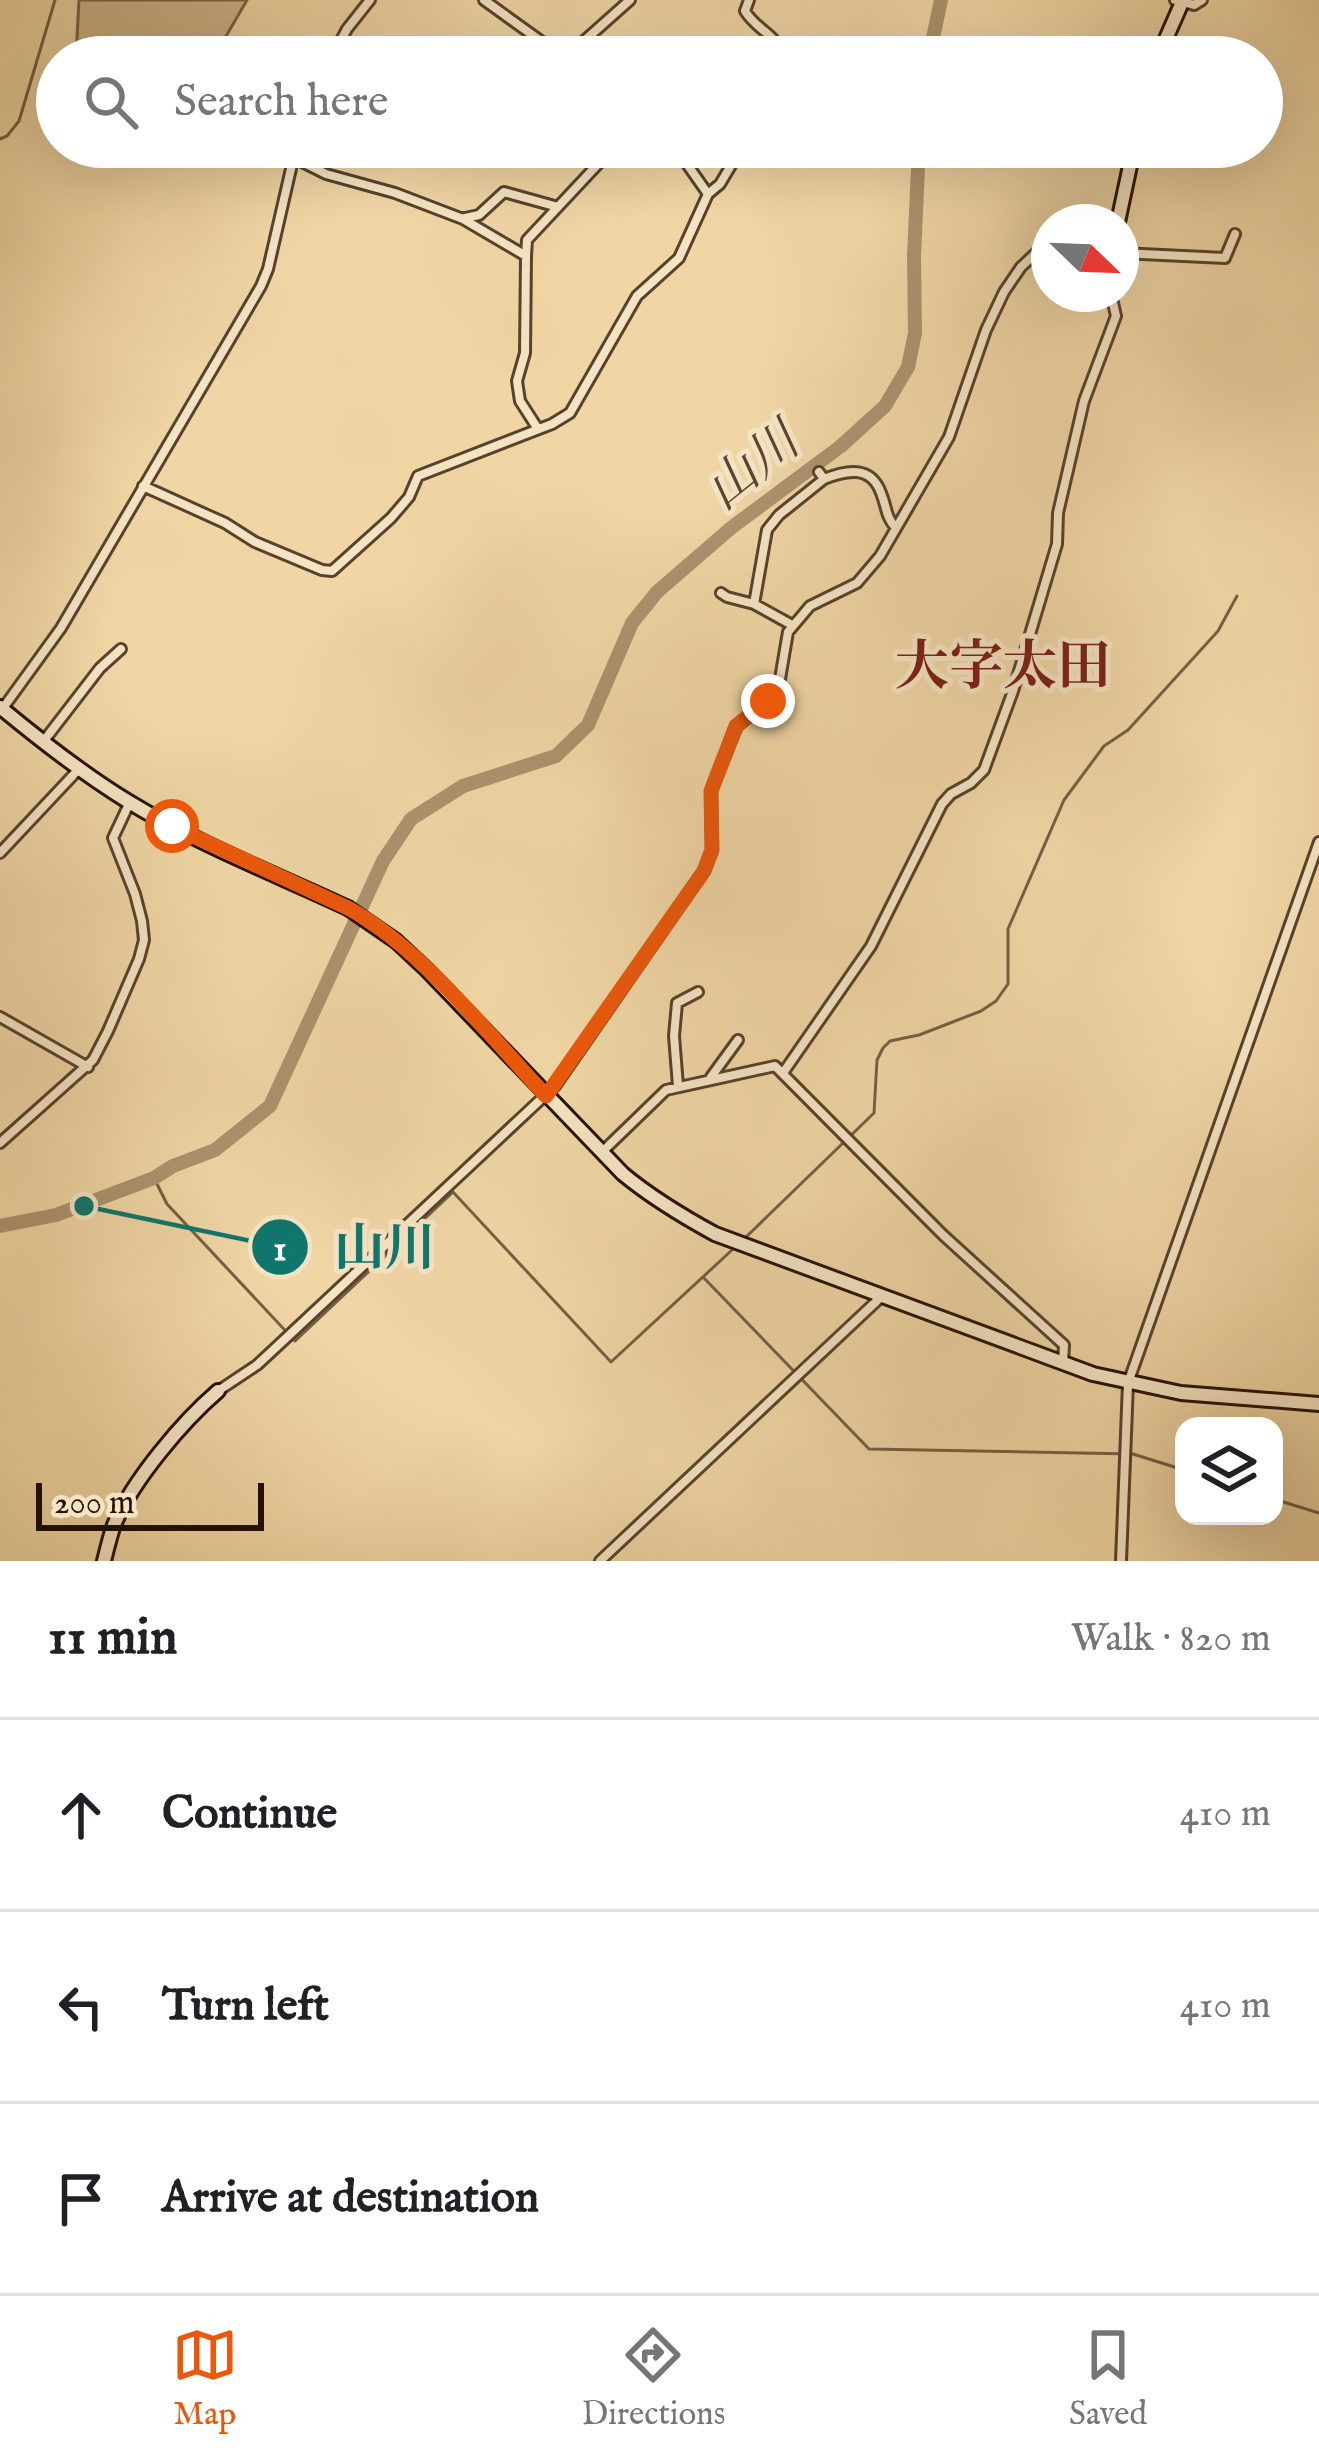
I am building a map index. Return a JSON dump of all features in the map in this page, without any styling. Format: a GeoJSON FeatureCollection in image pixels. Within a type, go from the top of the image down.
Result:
{"type":"FeatureCollection","features":[{"type":"Feature","properties":{"kind":"street"},"geometry":{"type":"LineString","coordinates":[[343,36],[370,0]]}},
{"type":"Feature","properties":{"kind":"street"},"geometry":{"type":"LineString","coordinates":[[484,0],[536,36]]}},
{"type":"Feature","properties":{"kind":"street"},"geometry":{"type":"LineString","coordinates":[[591,36],[630,0]]}},
{"type":"Feature","properties":{"kind":"street"},"geometry":{"type":"LineString","coordinates":[[749,0],[746,11],[753,24],[770,36]]}},
{"type":"Feature","properties":{"kind":"street"},"geometry":{"type":"LineString","coordinates":[[1166,36],[1180,1],[1194,5],[1202,0]]}},
{"type":"Feature","properties":{"kind":"street"},"geometry":{"type":"LineString","coordinates":[[291,168],[261,286],[61,628],[1,710],[130,802],[371,922],[428,970],[601,1153],[654,1200],[715,1234],[1063,1364],[1128,1383],[1181,1393],[1319,1404]]}},
{"type":"Feature","properties":{"kind":"street"},"geometry":{"type":"LineString","coordinates":[[314,168],[463,218],[526,256]]}},
{"type":"Feature","properties":{"kind":"street"},"geometry":{"type":"LineString","coordinates":[[538,429],[520,401],[517,381],[524,353],[527,240],[595,168]]}},
{"type":"Feature","properties":{"kind":"street"},"geometry":{"type":"LineString","coordinates":[[690,168],[708,194]]}},
{"type":"Feature","properties":{"kind":"street"},"geometry":{"type":"LineString","coordinates":[[143,487],[225,523],[255,542],[332,572],[391,518],[409,497],[418,476],[564,417],[637,296],[680,258],[708,194],[730,168]]}},
{"type":"Feature","properties":{"kind":"street"},"geometry":{"type":"LineString","coordinates":[[1122,204],[1130,168]]}},
{"type":"Feature","properties":{"kind":"street"},"geometry":{"type":"LineString","coordinates":[[463,218],[479,215],[504,192],[559,207]]}},
{"type":"Feature","properties":{"kind":"street"},"geometry":{"type":"LineString","coordinates":[[1139,254],[1225,258],[1235,234]]}},
{"type":"Feature","properties":{"kind":"street"},"geometry":{"type":"LineString","coordinates":[[104,1561],[114,1525],[135,1488],[194,1412],[271,1352],[546,1096],[704,871],[712,850],[711,791],[736,726],[768,701],[780,679],[792,626],[810,606],[857,583],[880,556],[949,437],[1004,292],[1031,257]]}},
{"type":"Feature","properties":{"kind":"street"},"geometry":{"type":"LineString","coordinates":[[783,1073],[871,946],[942,804],[984,770],[1058,544],[1058,513],[1072,446],[1114,312]]}},
{"type":"Feature","properties":{"kind":"street"},"geometry":{"type":"LineString","coordinates":[[754,604],[767,530],[822,476],[851,470],[869,476],[881,490],[886,517],[896,528]]}},
{"type":"Feature","properties":{"kind":"street"},"geometry":{"type":"LineString","coordinates":[[721,593],[754,604],[792,626]]}},
{"type":"Feature","properties":{"kind":"street"},"geometry":{"type":"LineString","coordinates":[[44,742],[100,668],[121,649]]}},
{"type":"Feature","properties":{"kind":"street"},"geometry":{"type":"LineString","coordinates":[[0,853],[80,769]]}},
{"type":"Feature","properties":{"kind":"street"},"geometry":{"type":"LineString","coordinates":[[0,1143],[88,1067],[109,1031],[139,959],[144,940],[135,894],[113,838],[130,802]]}},
{"type":"Feature","properties":{"kind":"street"},"geometry":{"type":"LineString","coordinates":[[1121,1561],[1128,1383],[1319,842]]}},
{"type":"Feature","properties":{"kind":"street"},"geometry":{"type":"LineString","coordinates":[[678,1087],[677,1003],[698,992]]}},
{"type":"Feature","properties":{"kind":"street"},"geometry":{"type":"LineString","coordinates":[[0,1017],[88,1067]]}},
{"type":"Feature","properties":{"kind":"street"},"geometry":{"type":"LineString","coordinates":[[711,1078],[739,1040]]}},
{"type":"Feature","properties":{"kind":"street"},"geometry":{"type":"LineString","coordinates":[[601,1153],[666,1090],[776,1066],[943,1235],[1064,1345],[1063,1364]]}},
{"type":"Feature","properties":{"kind":"street"},"geometry":{"type":"LineString","coordinates":[[600,1561],[882,1296]]}},
{"type":"Feature","properties":{"kind":"shaded area"},"geometry":{"type":"Polygon","coordinates":[[[79,0],[247,0],[226,36],[77,36],[79,0]]]}},
{"type":"Feature","properties":{"kind":"waterway"},"geometry":{"type":"LineString","coordinates":[[44,36],[55,0]]}},
{"type":"Feature","properties":{"kind":"waterway","name":"山川"},"geometry":{"type":"LineString","coordinates":[[933,36],[941,0]]}},
{"type":"Feature","properties":{"kind":"waterway"},"geometry":{"type":"LineString","coordinates":[[0,139],[19,121],[36,64]]}},
{"type":"Feature","properties":{"kind":"waterway","name":"山川"},"geometry":{"type":"LineString","coordinates":[[0,1226],[56,1215],[154,1178],[215,1150],[270,1106],[383,861],[411,819],[463,786],[556,756],[588,725],[632,623],[657,592],[885,406],[908,367],[915,333],[918,168]]}},
{"type":"Feature","properties":{"kind":"waterway"},"geometry":{"type":"LineString","coordinates":[[746,1237],[874,1113],[877,1060],[890,1041],[919,1035],[996,1001],[1008,984],[1008,929],[1064,800],[1104,746],[1128,730],[1218,631],[1237,596]]}},
{"type":"Feature","properties":{"kind":"waterway"},"geometry":{"type":"LineString","coordinates":[[154,1178],[167,1204],[295,1341],[453,1192],[611,1362],[732,1250]]}},
{"type":"Feature","properties":{"kind":"waterway"},"geometry":{"type":"LineString","coordinates":[[703,1277],[869,1449],[1133,1454],[1175,1467]]}},
{"type":"Feature","properties":{"kind":"waterway"},"geometry":{"type":"LineString","coordinates":[[1283,1502],[1319,1513]]}},
{"type":"Feature","properties":{"kind":"place","name":"山川"},"geometry":{"type":"Point","coordinates":[84,1206]}},
{"type":"Feature","properties":{"kind":"district","name":"大字太田"},"geometry":{"type":"Point","coordinates":[1003,665]}},
{"type":"Feature","properties":{"kind":"route"},"geometry":{"type":"LineString","coordinates":[[172,826],[371,922],[428,970],[546,1096],[704,871],[712,850],[711,791],[736,726],[768,701]]}}]}
